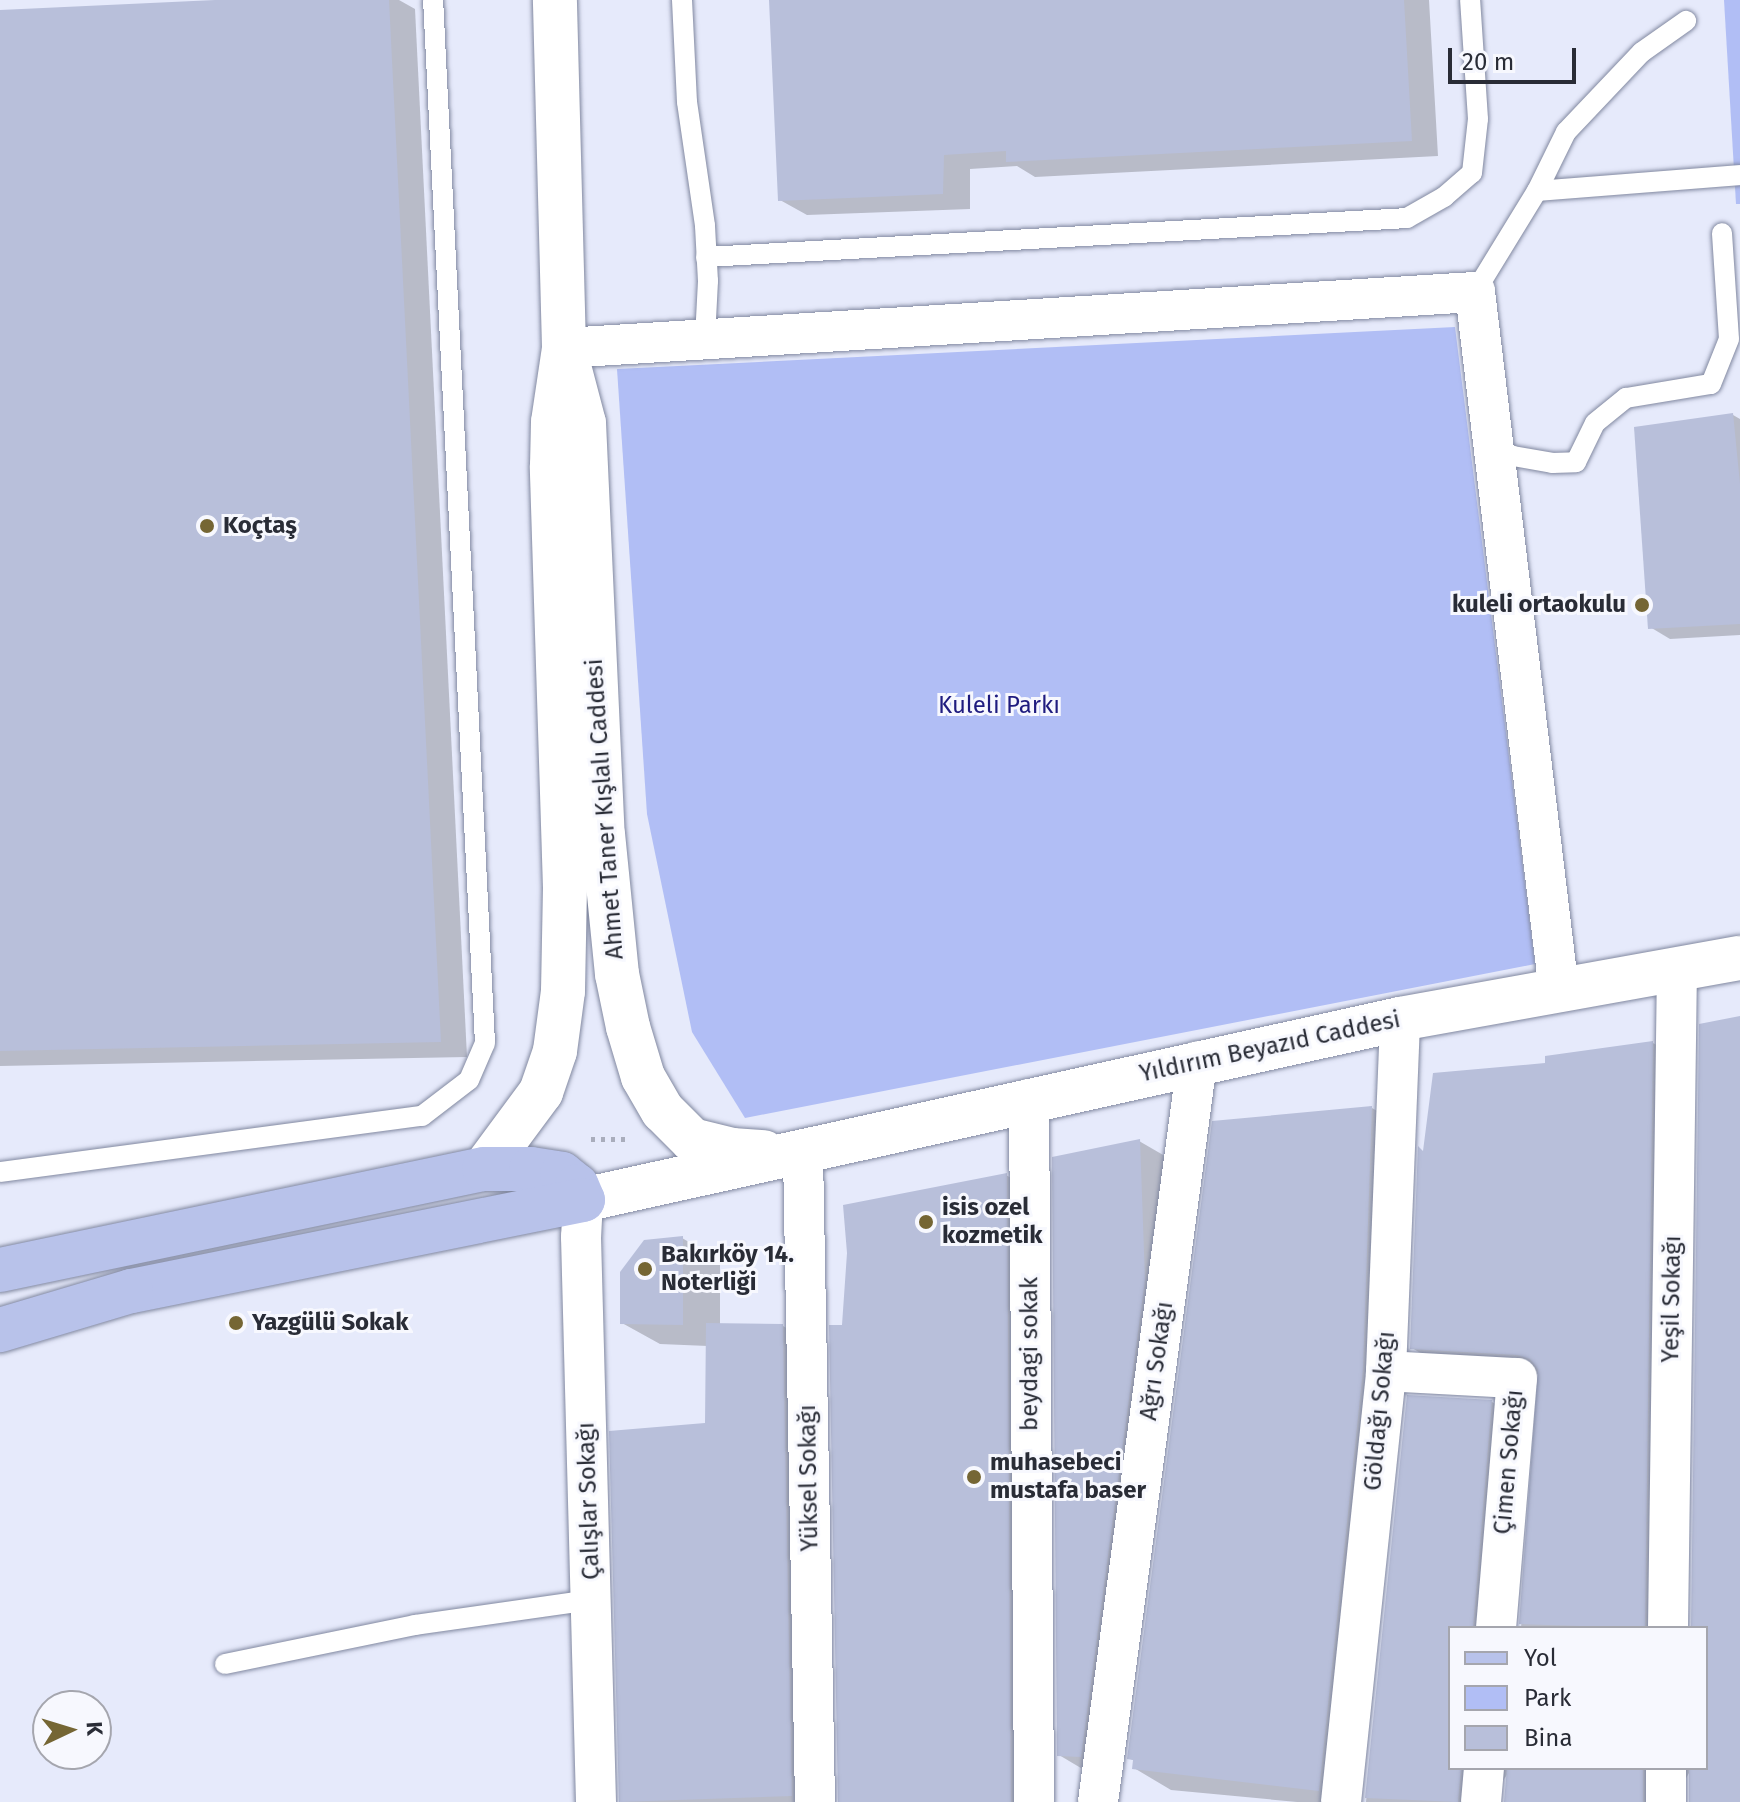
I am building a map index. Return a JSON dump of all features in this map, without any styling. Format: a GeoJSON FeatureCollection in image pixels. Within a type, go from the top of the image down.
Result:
{"type":"FeatureCollection","features":[{"type":"Feature","properties":{"kind":"main road","name":"Ahmet Taner Kışlalı Caddesi"},"geometry":{"type":"LineString","coordinates":[[484,1169],[541,1092],[555,1051],[563,991],[565,888],[552,466],[553,422],[564,348],[555,0]]}},
{"type":"Feature","properties":{"kind":"main road","name":"Ahmet Taner Kışlalı Caddesi"},"geometry":{"type":"LineString","coordinates":[[564,348],[584,423],[603,834],[617,974],[643,1077],[663,1111],[692,1140]]}},
{"type":"Feature","properties":{"kind":"main road","name":"Yıldırım Beyazıd Caddesi"},"geometry":{"type":"LineString","coordinates":[[583,1200],[803,1154],[1029,1099],[1400,1019],[1740,958]]}},
{"type":"Feature","properties":{"kind":"main road"},"geometry":{"type":"LineString","coordinates":[[692,1140],[732,1150],[803,1154]]}},
{"type":"Feature","properties":{"kind":"main road"},"geometry":{"type":"LineString","coordinates":[[0,1330],[131,1291],[583,1200],[577,1186],[562,1174],[531,1169],[484,1169],[7,1264]]}},
{"type":"Feature","properties":{"kind":"main road"},"geometry":{"type":"LineString","coordinates":[[0,1351],[54,1312]]}},
{"type":"Feature","properties":{"kind":"street"},"geometry":{"type":"LineString","coordinates":[[564,348],[1475,292],[1559,991]]}},
{"type":"Feature","properties":{"kind":"street","name":"Yeşil Sokağı"},"geometry":{"type":"LineString","coordinates":[[1668,1626],[1677,970]]}},
{"type":"Feature","properties":{"kind":"street","name":"Göldağı Sokağı"},"geometry":{"type":"LineString","coordinates":[[1341,1802],[1386,1371],[1400,1019]]}},
{"type":"Feature","properties":{"kind":"street","name":"Ağrı Sokağı"},"geometry":{"type":"LineString","coordinates":[[1098,1802],[1197,1062]]}},
{"type":"Feature","properties":{"kind":"street","name":"beydagi sokak"},"geometry":{"type":"LineString","coordinates":[[1029,1099],[1034,1802]]}},
{"type":"Feature","properties":{"kind":"street","name":"Yüksel Sokağı"},"geometry":{"type":"LineString","coordinates":[[803,1154],[815,1802]]}},
{"type":"Feature","properties":{"kind":"street","name":"Çalışlar Sokağı"},"geometry":{"type":"LineString","coordinates":[[583,1200],[581,1237],[596,1802]]}},
{"type":"Feature","properties":{"kind":"street","name":"Çimen Sokağı"},"geometry":{"type":"LineString","coordinates":[[1386,1371],[1517,1378],[1496,1626]]}},
{"type":"Feature","properties":{"kind":"street"},"geometry":{"type":"LineString","coordinates":[[1481,1802],[1484,1770]]}},
{"type":"Feature","properties":{"kind":"street"},"geometry":{"type":"LineString","coordinates":[[1666,1770],[1666,1802]]}},
{"type":"Feature","properties":{"kind":"lane"},"geometry":{"type":"LineString","coordinates":[[0,1172],[422,1116],[469,1080],[485,1043],[433,0]]}},
{"type":"Feature","properties":{"kind":"lane"},"geometry":{"type":"LineString","coordinates":[[682,0],[687,102],[706,257],[705,339]]}},
{"type":"Feature","properties":{"kind":"lane"},"geometry":{"type":"LineString","coordinates":[[706,257],[1407,218],[1444,197],[1472,173],[1478,119],[1470,0]]}},
{"type":"Feature","properties":{"kind":"lane"},"geometry":{"type":"LineString","coordinates":[[1475,292],[1537,191],[1566,132],[1642,52],[1686,21]]}},
{"type":"Feature","properties":{"kind":"lane"},"geometry":{"type":"LineString","coordinates":[[1537,191],[1740,175]]}},
{"type":"Feature","properties":{"kind":"lane"},"geometry":{"type":"LineString","coordinates":[[1494,448],[1513,456],[1552,463],[1576,462],[1595,423],[1626,398],[1711,384],[1729,339],[1722,233]]}},
{"type":"Feature","properties":{"kind":"lane"},"geometry":{"type":"LineString","coordinates":[[225,1664],[415,1625],[591,1600]]}},
{"type":"Feature","properties":{"kind":"path"},"geometry":{"type":"LineString","coordinates":[[584,1139],[692,1140]]}},
{"type":"Feature","properties":{"kind":"green space"},"geometry":{"type":"Polygon","coordinates":[[[1724,0],[1740,0],[1740,204],[1736,204],[1724,0]]]}},
{"type":"Feature","properties":{"kind":"green space","name":"Kuleli Parkı"},"geometry":{"type":"Polygon","coordinates":[[[1455,327],[1535,964],[745,1118],[692,1032],[647,814],[617,369],[1455,327]]]}},
{"type":"Feature","properties":{"kind":"building","name":"Koçtaş"},"geometry":{"type":"Polygon","coordinates":[[[215,0],[389,0],[441,1042],[0,1051],[0,10],[215,0]]]}},
{"type":"Feature","properties":{"kind":"building"},"geometry":{"type":"Polygon","coordinates":[[[769,0],[1404,0],[1412,141],[1006,162],[1006,151],[944,155],[943,194],[778,201],[769,0]]]}},
{"type":"Feature","properties":{"kind":"building"},"geometry":{"type":"Polygon","coordinates":[[[1733,413],[1740,484],[1740,624],[1648,629],[1634,427],[1733,413]]]}},
{"type":"Feature","properties":{"kind":"building"},"geometry":{"type":"Polygon","coordinates":[[[1740,1016],[1740,1802],[1689,1802],[1689,1770],[1708,1770],[1708,1626],[1691,1626],[1699,1024],[1740,1016]]]}},
{"type":"Feature","properties":{"kind":"building"},"geometry":{"type":"Polygon","coordinates":[[[1653,1041],[1645,1626],[1519,1624],[1538,1369],[1530,1359],[1518,1355],[1410,1349],[1418,1146],[1423,1151],[1433,1073],[1545,1063],[1545,1056],[1653,1041]]]}},
{"type":"Feature","properties":{"kind":"building"},"geometry":{"type":"Polygon","coordinates":[[[1372,1106],[1363,1369],[1319,1791],[1132,1769],[1133,1760],[1127,1759],[1212,1121],[1372,1106]]]}},
{"type":"Feature","properties":{"kind":"building"},"geometry":{"type":"Polygon","coordinates":[[[1140,1139],[1145,1280],[1081,1757],[1057,1756],[1052,1157],[1140,1139]]]}},
{"type":"Feature","properties":{"kind":"building"},"geometry":{"type":"Polygon","coordinates":[[[1007,1173],[1011,1802],[838,1802],[829,1325],[842,1325],[847,1253],[843,1205],[1007,1173]]]}},
{"type":"Feature","properties":{"kind":"building"},"geometry":{"type":"Polygon","coordinates":[[[683,1236],[683,1325],[620,1324],[620,1272],[644,1240],[683,1236]]]}},
{"type":"Feature","properties":{"kind":"building"},"geometry":{"type":"Polygon","coordinates":[[[706,1323],[783,1324],[792,1796],[619,1802],[609,1431],[705,1423],[706,1323]]]}},
{"type":"Feature","properties":{"kind":"building"},"geometry":{"type":"Polygon","coordinates":[[[1407,1395],[1492,1400],[1473,1626],[1448,1626],[1448,1770],[1461,1770],[1458,1802],[1365,1798],[1407,1395]]]}},
{"type":"Feature","properties":{"kind":"building"},"geometry":{"type":"Polygon","coordinates":[[[1507,1770],[1643,1770],[1643,1802],[1504,1802],[1507,1770]]]}},
{"type":"Feature","properties":{"kind":"place","name":"Koçtaş"},"geometry":{"type":"Point","coordinates":[207,526]}},
{"type":"Feature","properties":{"kind":"place","name":"kuleli ortaokulu"},"geometry":{"type":"Point","coordinates":[1642,605]}},
{"type":"Feature","properties":{"kind":"place","name":"isis ozel kozmetik"},"geometry":{"type":"Point","coordinates":[926,1222]}},
{"type":"Feature","properties":{"kind":"place","name":"Bakırköy 14. Noterliği"},"geometry":{"type":"Point","coordinates":[645,1269]}},
{"type":"Feature","properties":{"kind":"place","name":"Yazgülü Sokak"},"geometry":{"type":"Point","coordinates":[236,1323]}},
{"type":"Feature","properties":{"kind":"place","name":"muhasebeci mustafa baser"},"geometry":{"type":"Point","coordinates":[974,1477]}}]}
